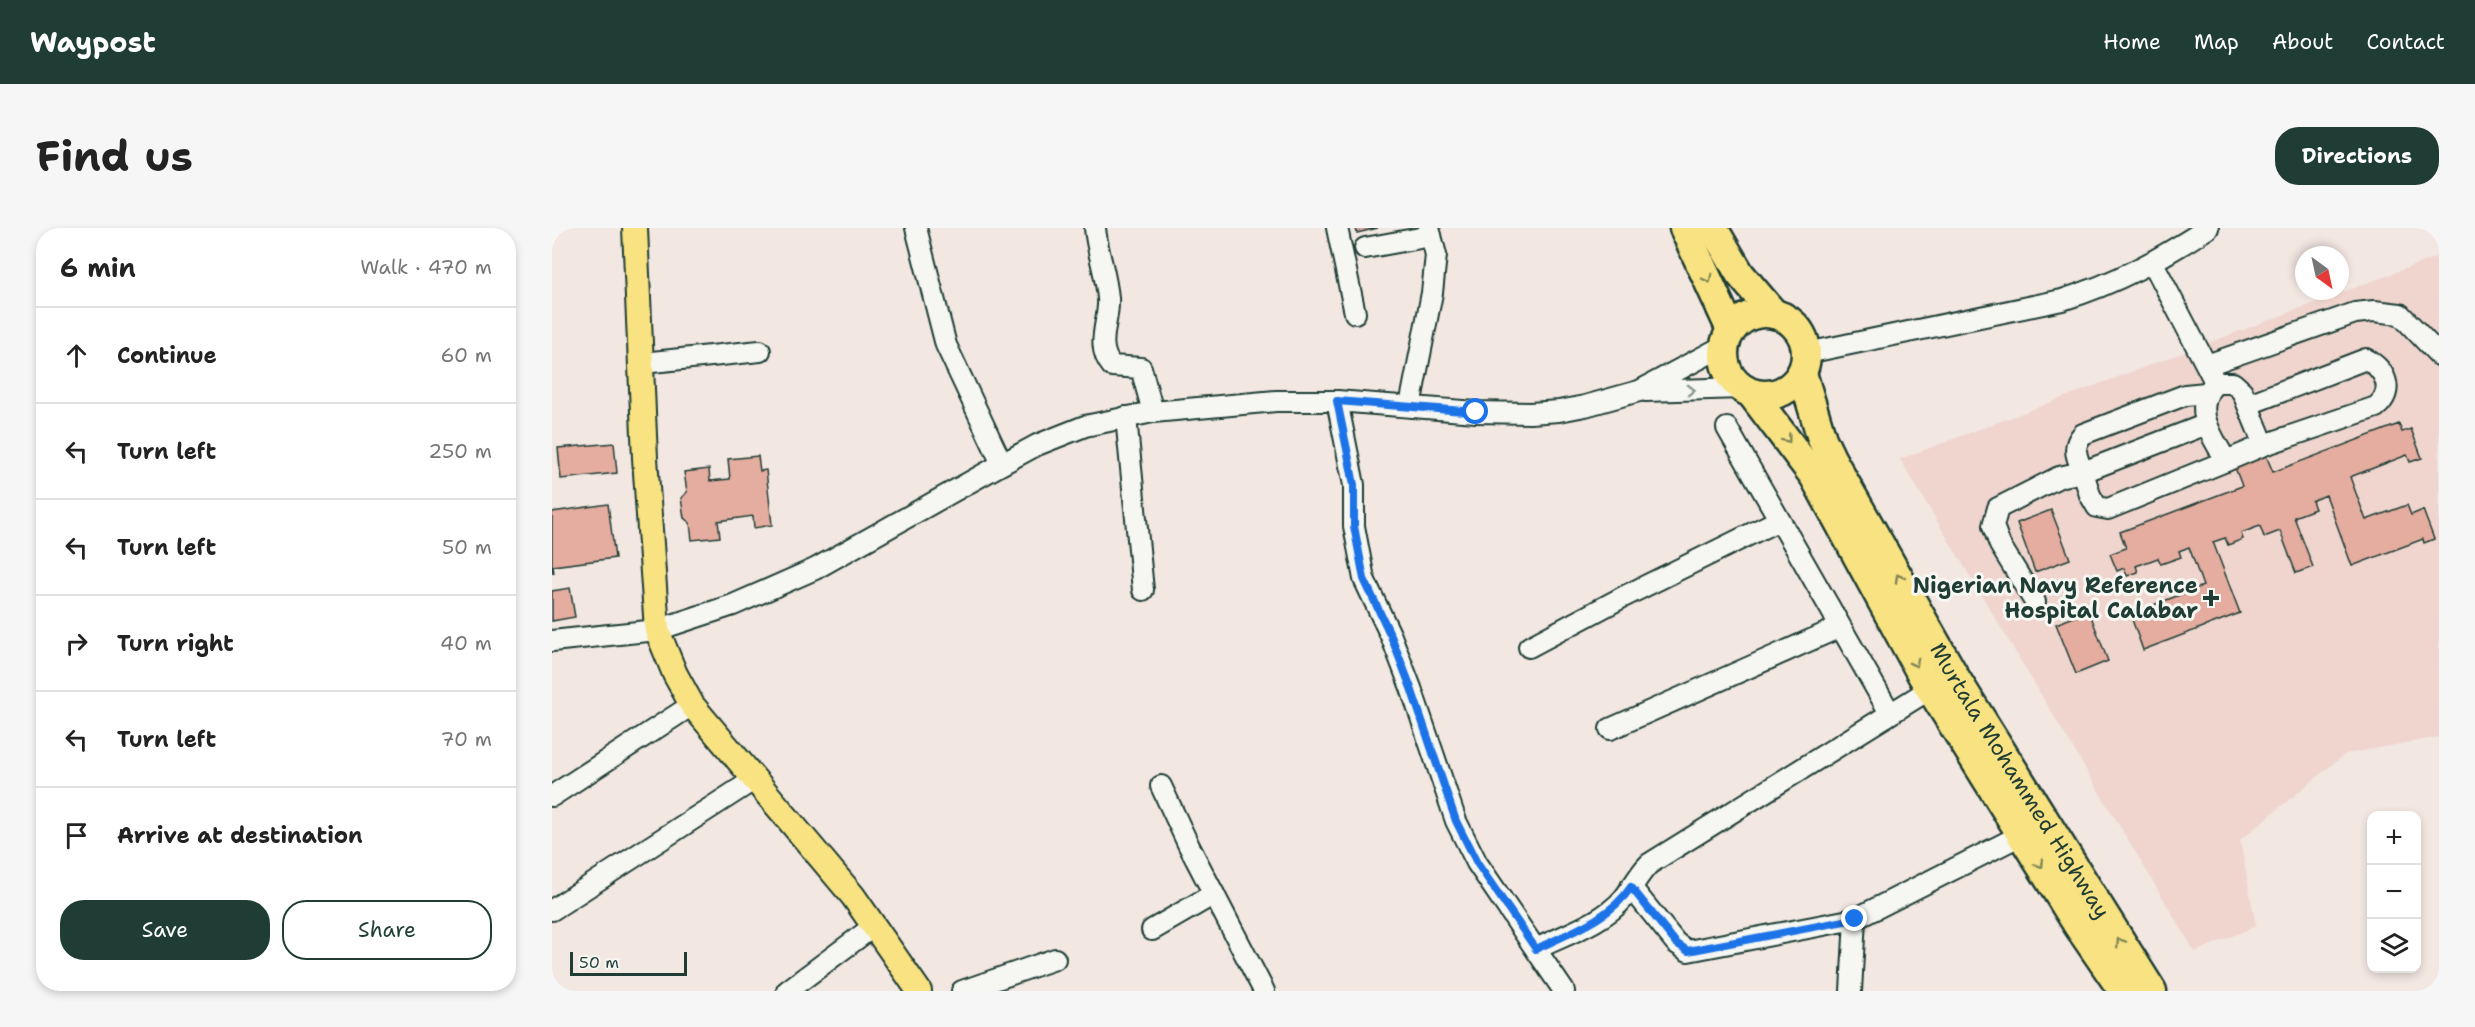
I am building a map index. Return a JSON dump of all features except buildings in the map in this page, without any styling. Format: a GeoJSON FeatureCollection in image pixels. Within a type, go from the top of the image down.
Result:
{"type":"FeatureCollection","features":[{"type":"Feature","properties":{"kind":"highway"},"geometry":{"type":"LineString","coordinates":[[1684,228],[1728,338],[1725,365],[1735,382],[1747,391],[1764,395],[1783,391],[1794,383],[1804,363],[1802,335],[1795,325],[1774,314],[1740,274],[1713,228]]}},
{"type":"Feature","properties":{"kind":"highway"},"geometry":{"type":"LineString","coordinates":[[1728,338],[1750,315],[1774,314]]}},
{"type":"Feature","properties":{"kind":"highway","name":"Murtala Mohammed Highway"},"geometry":{"type":"LineString","coordinates":[[1804,363],[1822,439],[1832,460],[1956,680],[2152,991]]}},
{"type":"Feature","properties":{"kind":"highway","name":"Murtala Mohammed Highway"},"geometry":{"type":"LineString","coordinates":[[1747,391],[1814,476],[1930,688],[2123,991]]}},
{"type":"Feature","properties":{"kind":"main road"},"geometry":{"type":"LineString","coordinates":[[635,228],[645,458],[657,630],[675,674],[692,705],[853,896],[919,991]]}},
{"type":"Feature","properties":{"kind":"street"},"geometry":{"type":"LineString","coordinates":[[916,228],[946,345],[1002,464]]}},
{"type":"Feature","properties":{"kind":"street"},"geometry":{"type":"LineString","coordinates":[[1095,228],[1108,298],[1102,335],[1104,347],[1112,366],[1141,368],[1153,412]]}},
{"type":"Feature","properties":{"kind":"street"},"geometry":{"type":"LineString","coordinates":[[1337,228],[1354,313]]}},
{"type":"Feature","properties":{"kind":"street"},"geometry":{"type":"LineString","coordinates":[[1804,363],[2100,289],[2153,263],[2208,228]]}},
{"type":"Feature","properties":{"kind":"street"},"geometry":{"type":"LineString","coordinates":[[1365,248],[1430,232],[1436,255],[1432,293],[1410,406]]}},
{"type":"Feature","properties":{"kind":"street"},"geometry":{"type":"LineString","coordinates":[[2153,263],[2210,380],[2203,405],[2207,424],[2226,461]]}},
{"type":"Feature","properties":{"kind":"street"},"geometry":{"type":"LineString","coordinates":[[2249,404],[2366,359],[2378,366],[2385,376],[2388,391],[2383,401],[2376,407],[2264,445],[2108,509],[2097,507],[2090,495],[2075,454],[2077,441],[2083,434],[2185,395],[2210,380],[2355,313],[2374,311],[2400,314],[2439,356]]}},
{"type":"Feature","properties":{"kind":"street"},"geometry":{"type":"LineString","coordinates":[[552,641],[657,630],[733,605],[815,569],[1037,445],[1085,426],[1153,412],[1275,400],[1337,401],[1476,412],[1530,413],[1585,406],[1639,391],[1728,338]]}},
{"type":"Feature","properties":{"kind":"street"},"geometry":{"type":"LineString","coordinates":[[642,363],[760,351]]}},
{"type":"Feature","properties":{"kind":"street"},"geometry":{"type":"LineString","coordinates":[[2210,380],[2233,383],[2242,391],[2264,445]]}},
{"type":"Feature","properties":{"kind":"street"},"geometry":{"type":"LineString","coordinates":[[1639,391],[1747,391]]}},
{"type":"Feature","properties":{"kind":"street"},"geometry":{"type":"LineString","coordinates":[[1337,401],[1352,474],[1354,526],[1364,579],[1391,636],[1411,688],[1456,821],[1477,863],[1564,991]]}},
{"type":"Feature","properties":{"kind":"street"},"geometry":{"type":"LineString","coordinates":[[1126,417],[1143,590]]}},
{"type":"Feature","properties":{"kind":"street"},"geometry":{"type":"LineString","coordinates":[[2035,602],[2000,545],[1993,526],[1998,508],[2059,477],[2083,472],[2207,424]]}},
{"type":"Feature","properties":{"kind":"street"},"geometry":{"type":"LineString","coordinates":[[1727,428],[1890,713]]}},
{"type":"Feature","properties":{"kind":"street"},"geometry":{"type":"LineString","coordinates":[[1529,647],[1623,597],[1779,520]]}},
{"type":"Feature","properties":{"kind":"street"},"geometry":{"type":"LineString","coordinates":[[1610,729],[1840,627]]}},
{"type":"Feature","properties":{"kind":"street"},"geometry":{"type":"LineString","coordinates":[[1536,949],[1595,920],[1624,898],[1639,874],[1649,864],[1930,688]]}},
{"type":"Feature","properties":{"kind":"street"},"geometry":{"type":"LineString","coordinates":[[552,796],[692,705]]}},
{"type":"Feature","properties":{"kind":"street"},"geometry":{"type":"LineString","coordinates":[[552,910],[755,779]]}},
{"type":"Feature","properties":{"kind":"street"},"geometry":{"type":"LineString","coordinates":[[1161,786],[1264,991]]}},
{"type":"Feature","properties":{"kind":"street"},"geometry":{"type":"LineString","coordinates":[[1631,887],[1676,943],[1688,951],[1855,919],[2022,835]]}},
{"type":"Feature","properties":{"kind":"street"},"geometry":{"type":"LineString","coordinates":[[1152,930],[1214,894]]}},
{"type":"Feature","properties":{"kind":"street"},"geometry":{"type":"LineString","coordinates":[[1851,991],[1855,919]]}},
{"type":"Feature","properties":{"kind":"street"},"geometry":{"type":"LineString","coordinates":[[787,991],[874,926]]}},
{"type":"Feature","properties":{"kind":"street"},"geometry":{"type":"LineString","coordinates":[[962,991],[1055,959]]}},
{"type":"Feature","properties":{"kind":"shaded area","name":"Nigerian Navy Reference Hospital Calabar"},"geometry":{"type":"Polygon","coordinates":[[[2439,256],[2439,737],[2345,754],[2240,840],[2256,926],[2195,952],[1900,459],[2322,300],[2349,300],[2349,290],[2439,256]]]}},
{"type":"Feature","properties":{"kind":"place","name":"Nigerian Navy Reference Hospital Calabar"},"geometry":{"type":"Point","coordinates":[2211,598]}},
{"type":"Feature","properties":{"kind":"route"},"geometry":{"type":"LineString","coordinates":[[1476,412],[1337,401],[1354,485],[1354,526],[1364,579],[1391,636],[1456,821],[1466,843],[1477,863],[1536,949],[1595,920],[1624,898],[1631,887],[1676,943],[1688,951],[1855,919]]}}]}
